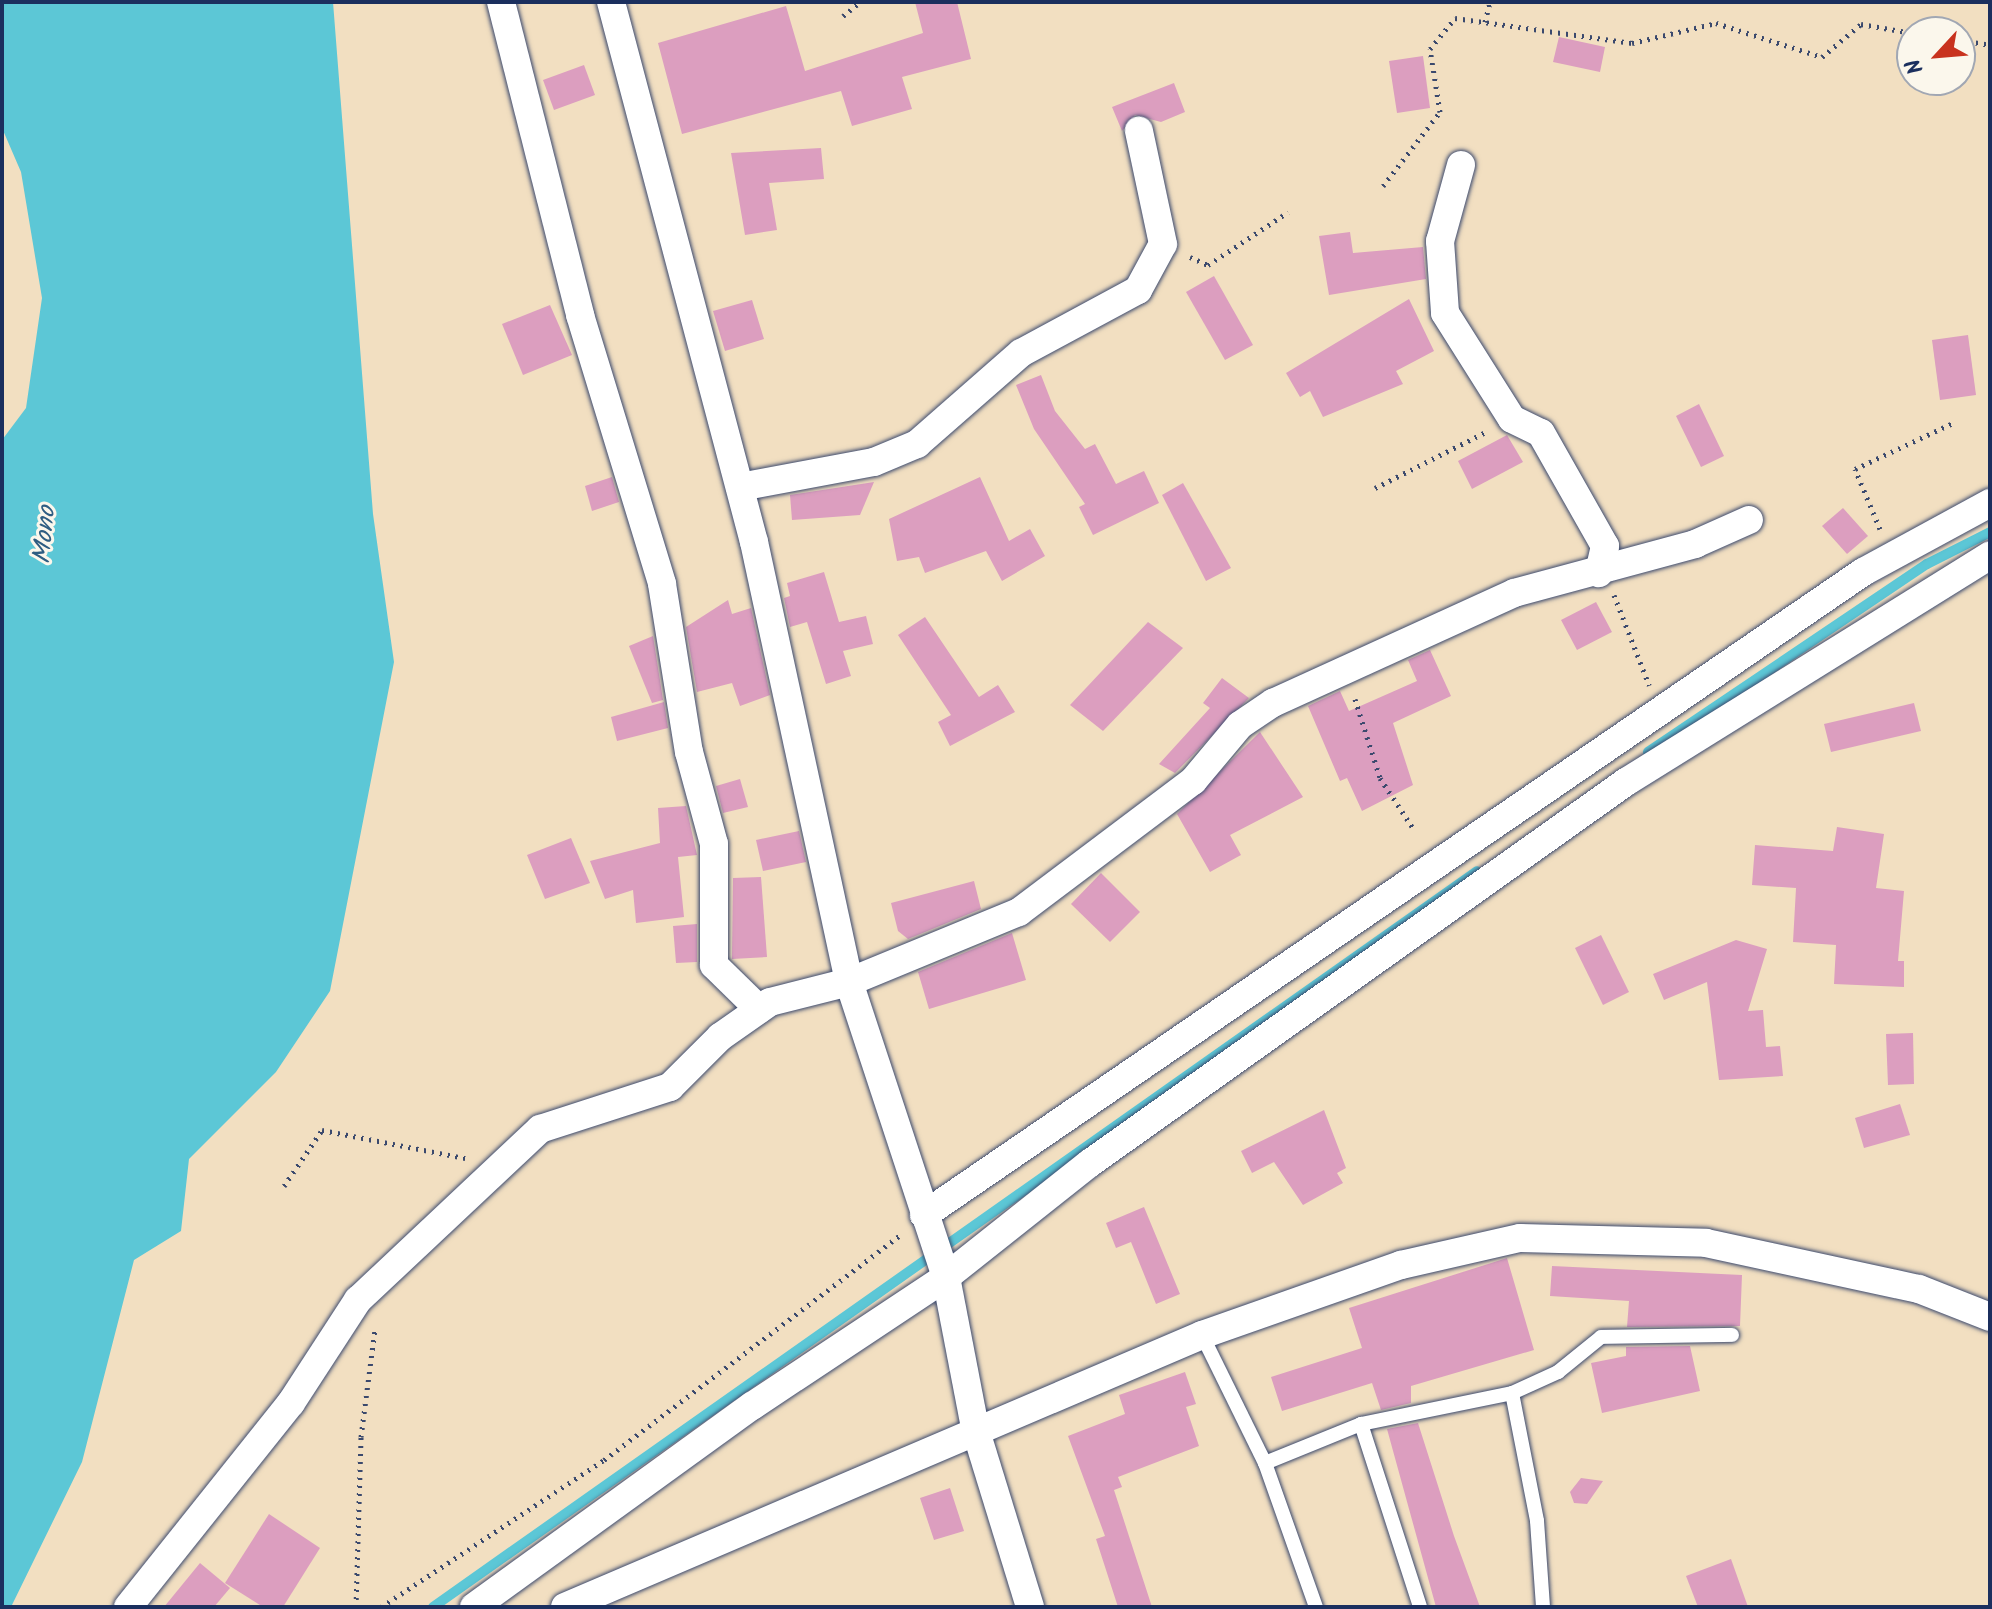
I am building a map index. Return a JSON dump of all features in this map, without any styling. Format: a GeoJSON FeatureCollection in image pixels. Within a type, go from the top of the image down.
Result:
{"type":"FeatureCollection","features":[{"type":"Feature","properties":{"kind":"street"},"geometry":{"type":"LineString","coordinates":[[501,2],[580,315],[662,584],[689,752],[714,844],[714,965],[759,1009]]}},
{"type":"Feature","properties":{"kind":"street"},"geometry":{"type":"LineString","coordinates":[[611,2],[740,487],[849,982],[946,1277],[975,1428],[1030,1607]]}},
{"type":"Feature","properties":{"kind":"street"},"geometry":{"type":"LineString","coordinates":[[740,487],[874,462],[917,444],[1021,353],[1138,290],[1163,244],[1139,131]]}},
{"type":"Feature","properties":{"kind":"street"},"geometry":{"type":"LineString","coordinates":[[1461,165],[1440,241],[1445,313],[1512,419],[1541,433],[1605,546],[1599,573]]}},
{"type":"Feature","properties":{"kind":"street"},"geometry":{"type":"LineString","coordinates":[[924,1215],[1891,556],[1990,503]]}},
{"type":"Feature","properties":{"kind":"street"},"geometry":{"type":"LineString","coordinates":[[128,1607],[291,1403],[358,1300],[498,1163],[540,1129],[670,1087],[759,1009],[849,982],[1019,912],[1193,781],[1240,725],[1346,671],[1514,593],[1599,573],[1620,558],[1695,544],[1749,520]]}},
{"type":"Feature","properties":{"kind":"street"},"geometry":{"type":"LineString","coordinates":[[474,1607],[752,1406],[946,1277],[1103,1153],[1626,782],[1990,555]]}},
{"type":"Feature","properties":{"kind":"street"},"geometry":{"type":"LineString","coordinates":[[565,1607],[975,1428],[1202,1335],[1401,1265],[1520,1238],[1706,1243],[1919,1289],[1990,1317]]}},
{"type":"Feature","properties":{"kind":"lane"},"geometry":{"type":"LineString","coordinates":[[1202,1335],[1265,1463],[1316,1607]]}},
{"type":"Feature","properties":{"kind":"lane"},"geometry":{"type":"LineString","coordinates":[[1265,1463],[1361,1424],[1512,1393],[1558,1372],[1601,1337],[1732,1335]]}},
{"type":"Feature","properties":{"kind":"lane"},"geometry":{"type":"LineString","coordinates":[[1512,1393],[1537,1521],[1543,1607]]}},
{"type":"Feature","properties":{"kind":"lane"},"geometry":{"type":"LineString","coordinates":[[1361,1424],[1420,1607]]}},
{"type":"Feature","properties":{"kind":"path"},"geometry":{"type":"LineString","coordinates":[[843,16],[860,2]]}},
{"type":"Feature","properties":{"kind":"path"},"geometry":{"type":"LineString","coordinates":[[1485,22],[1490,2]]}},
{"type":"Feature","properties":{"kind":"path"},"geometry":{"type":"LineString","coordinates":[[1383,186],[1440,112],[1430,49],[1455,18],[1632,43],[1716,23],[1822,57],[1861,24],[1896,30]]}},
{"type":"Feature","properties":{"kind":"path"},"geometry":{"type":"LineString","coordinates":[[1163,244],[1208,265],[1288,212]]}},
{"type":"Feature","properties":{"kind":"path"},"geometry":{"type":"LineString","coordinates":[[1375,488],[1512,419]]}},
{"type":"Feature","properties":{"kind":"path"},"geometry":{"type":"LineString","coordinates":[[1891,556],[1855,469],[1955,422]]}},
{"type":"Feature","properties":{"kind":"path"},"geometry":{"type":"LineString","coordinates":[[1599,573],[1624,610],[1636,662],[1663,710]]}},
{"type":"Feature","properties":{"kind":"path"},"geometry":{"type":"LineString","coordinates":[[1346,671],[1380,778],[1413,828]]}},
{"type":"Feature","properties":{"kind":"path"},"geometry":{"type":"LineString","coordinates":[[284,1186],[322,1130],[498,1163]]}},
{"type":"Feature","properties":{"kind":"path"},"geometry":{"type":"LineString","coordinates":[[381,1607],[604,1460],[838,1289],[924,1215]]}},
{"type":"Feature","properties":{"kind":"path"},"geometry":{"type":"LineString","coordinates":[[356,1607],[361,1437],[376,1341],[373,1314],[358,1300]]}},
{"type":"Feature","properties":{"kind":"water","name":"Mono"},"geometry":{"type":"Polygon","coordinates":[[[2,2],[333,2],[373,514],[394,662],[330,991],[276,1072],[189,1159],[181,1231],[134,1260],[82,1462],[11,1607],[2,1607],[2,440],[26,408],[42,298],[21,172],[2,128],[2,2]]]}},
{"type":"Feature","properties":{"kind":"building"},"geometry":{"type":"Polygon","coordinates":[[[915,2],[957,2],[971,59],[902,77],[912,109],[852,126],[841,91],[682,134],[658,43],[786,6],[805,71],[923,33],[915,2]]]}},
{"type":"Feature","properties":{"kind":"building"},"geometry":{"type":"Polygon","coordinates":[[[1559,37],[1605,47],[1600,72],[1553,62],[1559,37]]]}},
{"type":"Feature","properties":{"kind":"building"},"geometry":{"type":"Polygon","coordinates":[[[1423,56],[1430,108],[1397,113],[1389,61],[1423,56]]]}},
{"type":"Feature","properties":{"kind":"building"},"geometry":{"type":"Polygon","coordinates":[[[584,65],[595,95],[554,110],[543,80],[584,65]]]}},
{"type":"Feature","properties":{"kind":"building"},"geometry":{"type":"Polygon","coordinates":[[[1174,83],[1185,112],[1161,122],[1135,115],[1122,131],[1112,107],[1174,83]]]}},
{"type":"Feature","properties":{"kind":"building"},"geometry":{"type":"Polygon","coordinates":[[[821,148],[824,179],[769,183],[777,230],[745,235],[731,153],[821,148]]]}},
{"type":"Feature","properties":{"kind":"building"},"geometry":{"type":"Polygon","coordinates":[[[1350,232],[1353,253],[1423,247],[1426,279],[1329,295],[1319,236],[1350,232]]]}},
{"type":"Feature","properties":{"kind":"building"},"geometry":{"type":"Polygon","coordinates":[[[1214,276],[1253,345],[1225,360],[1186,292],[1214,276]]]}},
{"type":"Feature","properties":{"kind":"building"},"geometry":{"type":"Polygon","coordinates":[[[1409,299],[1434,351],[1396,371],[1403,384],[1323,417],[1310,391],[1300,397],[1286,373],[1409,299]]]}},
{"type":"Feature","properties":{"kind":"building"},"geometry":{"type":"Polygon","coordinates":[[[752,300],[764,339],[725,351],[713,311],[752,300]]]}},
{"type":"Feature","properties":{"kind":"building"},"geometry":{"type":"Polygon","coordinates":[[[550,305],[572,355],[523,375],[502,324],[550,305]]]}},
{"type":"Feature","properties":{"kind":"building"},"geometry":{"type":"Polygon","coordinates":[[[1968,335],[1976,395],[1940,400],[1932,340],[1968,335]]]}},
{"type":"Feature","properties":{"kind":"building"},"geometry":{"type":"Polygon","coordinates":[[[1041,375],[1055,411],[1085,449],[1095,444],[1116,484],[1144,471],[1159,503],[1093,535],[1079,507],[1085,504],[1034,429],[1016,385],[1041,375]]]}},
{"type":"Feature","properties":{"kind":"building"},"geometry":{"type":"Polygon","coordinates":[[[1699,404],[1724,456],[1701,467],[1676,416],[1699,404]]]}},
{"type":"Feature","properties":{"kind":"building"},"geometry":{"type":"Polygon","coordinates":[[[1507,435],[1523,462],[1472,489],[1458,461],[1507,435]]]}},
{"type":"Feature","properties":{"kind":"building"},"geometry":{"type":"Polygon","coordinates":[[[612,477],[619,502],[592,511],[585,486],[612,477]]]}},
{"type":"Feature","properties":{"kind":"building"},"geometry":{"type":"Polygon","coordinates":[[[980,477],[1009,541],[1030,529],[1045,556],[1002,581],[986,551],[925,573],[919,557],[897,561],[889,519],[980,477]]]}},
{"type":"Feature","properties":{"kind":"building"},"geometry":{"type":"Polygon","coordinates":[[[874,482],[860,515],[792,520],[790,495],[874,482]]]}},
{"type":"Feature","properties":{"kind":"building"},"geometry":{"type":"Polygon","coordinates":[[[1183,483],[1231,568],[1206,581],[1162,495],[1183,483]]]}},
{"type":"Feature","properties":{"kind":"building"},"geometry":{"type":"Polygon","coordinates":[[[1843,508],[1868,536],[1847,554],[1822,526],[1843,508]]]}},
{"type":"Feature","properties":{"kind":"building"},"geometry":{"type":"Polygon","coordinates":[[[824,572],[839,622],[866,616],[873,644],[843,651],[851,676],[826,684],[807,622],[790,627],[784,598],[790,596],[787,583],[824,572]]]}},
{"type":"Feature","properties":{"kind":"building"},"geometry":{"type":"Polygon","coordinates":[[[728,600],[732,614],[751,608],[770,695],[740,706],[732,683],[697,692],[686,627],[728,600]]]}},
{"type":"Feature","properties":{"kind":"building"},"geometry":{"type":"Polygon","coordinates":[[[1596,602],[1612,632],[1577,650],[1561,620],[1596,602]]]}},
{"type":"Feature","properties":{"kind":"building"},"geometry":{"type":"Polygon","coordinates":[[[925,617],[979,697],[998,685],[1015,712],[950,746],[938,722],[951,715],[898,635],[925,617]]]}},
{"type":"Feature","properties":{"kind":"building"},"geometry":{"type":"Polygon","coordinates":[[[1148,622],[1183,648],[1103,731],[1070,705],[1148,622]]]}},
{"type":"Feature","properties":{"kind":"building"},"geometry":{"type":"Polygon","coordinates":[[[653,636],[663,700],[652,703],[629,646],[653,636]]]}},
{"type":"Feature","properties":{"kind":"building"},"geometry":{"type":"Polygon","coordinates":[[[1430,650],[1451,696],[1393,723],[1413,785],[1362,811],[1347,778],[1340,781],[1308,706],[1340,691],[1349,711],[1417,681],[1408,660],[1430,650]]]}},
{"type":"Feature","properties":{"kind":"building"},"geometry":{"type":"Polygon","coordinates":[[[1222,678],[1249,698],[1175,773],[1159,764],[1210,708],[1203,703],[1222,678]]]}},
{"type":"Feature","properties":{"kind":"building"},"geometry":{"type":"Polygon","coordinates":[[[664,702],[668,728],[617,741],[611,717],[664,702]]]}},
{"type":"Feature","properties":{"kind":"building"},"geometry":{"type":"Polygon","coordinates":[[[1914,703],[1921,731],[1831,752],[1824,724],[1914,703]]]}},
{"type":"Feature","properties":{"kind":"building"},"geometry":{"type":"Polygon","coordinates":[[[1260,732],[1303,797],[1230,835],[1241,855],[1210,872],[1177,814],[1260,732]]]}},
{"type":"Feature","properties":{"kind":"building"},"geometry":{"type":"Polygon","coordinates":[[[740,779],[748,807],[723,813],[716,786],[740,779]]]}},
{"type":"Feature","properties":{"kind":"building"},"geometry":{"type":"Polygon","coordinates":[[[686,806],[697,855],[678,857],[684,917],[636,923],[633,890],[605,899],[590,861],[660,843],[658,808],[686,806]]]}},
{"type":"Feature","properties":{"kind":"building"},"geometry":{"type":"Polygon","coordinates":[[[1837,827],[1884,834],[1876,888],[1904,891],[1898,961],[1904,961],[1904,987],[1834,984],[1836,945],[1793,942],[1796,888],[1752,885],[1755,845],[1833,851],[1837,827]]]}},
{"type":"Feature","properties":{"kind":"building"},"geometry":{"type":"Polygon","coordinates":[[[799,831],[806,862],[763,871],[756,840],[799,831]]]}},
{"type":"Feature","properties":{"kind":"building"},"geometry":{"type":"Polygon","coordinates":[[[571,838],[590,883],[545,899],[527,855],[571,838]]]}},
{"type":"Feature","properties":{"kind":"building"},"geometry":{"type":"Polygon","coordinates":[[[1101,873],[1140,912],[1110,942],[1071,904],[1101,873]]]}},
{"type":"Feature","properties":{"kind":"building"},"geometry":{"type":"Polygon","coordinates":[[[761,877],[767,957],[732,959],[733,878],[761,877]]]}},
{"type":"Feature","properties":{"kind":"building"},"geometry":{"type":"Polygon","coordinates":[[[974,881],[981,909],[908,939],[898,931],[891,903],[974,881]]]}},
{"type":"Feature","properties":{"kind":"building"},"geometry":{"type":"Polygon","coordinates":[[[697,924],[697,962],[676,963],[673,926],[697,924]]]}},
{"type":"Feature","properties":{"kind":"building"},"geometry":{"type":"Polygon","coordinates":[[[1012,933],[1026,980],[929,1009],[918,972],[1012,933]]]}},
{"type":"Feature","properties":{"kind":"building"},"geometry":{"type":"Polygon","coordinates":[[[1601,935],[1629,992],[1603,1005],[1575,948],[1601,935]]]}},
{"type":"Feature","properties":{"kind":"building"},"geometry":{"type":"Polygon","coordinates":[[[1736,940],[1767,949],[1748,1011],[1763,1010],[1766,1047],[1780,1046],[1783,1076],[1719,1080],[1707,982],[1664,1000],[1653,974],[1736,940]]]}},
{"type":"Feature","properties":{"kind":"building"},"geometry":{"type":"Polygon","coordinates":[[[1913,1033],[1914,1084],[1888,1085],[1886,1034],[1913,1033]]]}},
{"type":"Feature","properties":{"kind":"building"},"geometry":{"type":"Polygon","coordinates":[[[1900,1104],[1910,1135],[1864,1148],[1855,1118],[1900,1104]]]}},
{"type":"Feature","properties":{"kind":"building"},"geometry":{"type":"Polygon","coordinates":[[[1324,1110],[1346,1168],[1337,1173],[1343,1183],[1303,1205],[1274,1162],[1252,1173],[1241,1151],[1324,1110]]]}},
{"type":"Feature","properties":{"kind":"building"},"geometry":{"type":"Polygon","coordinates":[[[1144,1207],[1180,1294],[1156,1304],[1131,1242],[1116,1248],[1106,1223],[1144,1207]]]}},
{"type":"Feature","properties":{"kind":"building"},"geometry":{"type":"Polygon","coordinates":[[[1507,1258],[1534,1350],[1411,1386],[1411,1403],[1381,1410],[1372,1383],[1282,1411],[1271,1377],[1362,1348],[1349,1308],[1507,1258]]]}},
{"type":"Feature","properties":{"kind":"building"},"geometry":{"type":"Polygon","coordinates":[[[1552,1266],[1742,1275],[1740,1326],[1627,1327],[1629,1301],[1550,1296],[1552,1266]]]}},
{"type":"Feature","properties":{"kind":"building"},"geometry":{"type":"Polygon","coordinates":[[[1690,1346],[1700,1391],[1602,1413],[1591,1363],[1626,1356],[1626,1347],[1690,1346]]]}},
{"type":"Feature","properties":{"kind":"building"},"geometry":{"type":"Polygon","coordinates":[[[1185,1372],[1196,1404],[1186,1407],[1199,1446],[1118,1477],[1122,1487],[1114,1490],[1152,1607],[1118,1607],[1096,1539],[1105,1536],[1068,1436],[1125,1414],[1119,1395],[1185,1372]]]}},
{"type":"Feature","properties":{"kind":"building"},"geometry":{"type":"Polygon","coordinates":[[[1418,1423],[1480,1607],[1436,1607],[1387,1429],[1418,1423]]]}},
{"type":"Feature","properties":{"kind":"building"},"geometry":{"type":"Polygon","coordinates":[[[1581,1478],[1603,1481],[1587,1504],[1574,1503],[1570,1492],[1581,1478]]]}},
{"type":"Feature","properties":{"kind":"building"},"geometry":{"type":"Polygon","coordinates":[[[950,1488],[964,1531],[934,1540],[920,1498],[950,1488]]]}},
{"type":"Feature","properties":{"kind":"building"},"geometry":{"type":"Polygon","coordinates":[[[269,1514],[320,1548],[283,1607],[263,1607],[225,1583],[269,1514]]]}},
{"type":"Feature","properties":{"kind":"building"},"geometry":{"type":"Polygon","coordinates":[[[1731,1559],[1748,1607],[1698,1607],[1686,1576],[1731,1559]]]}},
{"type":"Feature","properties":{"kind":"building"},"geometry":{"type":"Polygon","coordinates":[[[200,1563],[230,1588],[214,1607],[164,1607],[200,1563]]]}},
{"type":"Feature","properties":{"kind":"waterway"},"geometry":{"type":"LineString","coordinates":[[1648,752],[1927,564],[1990,532]]}},
{"type":"Feature","properties":{"kind":"waterway"},"geometry":{"type":"LineString","coordinates":[[433,1607],[1477,871]]}}]}
